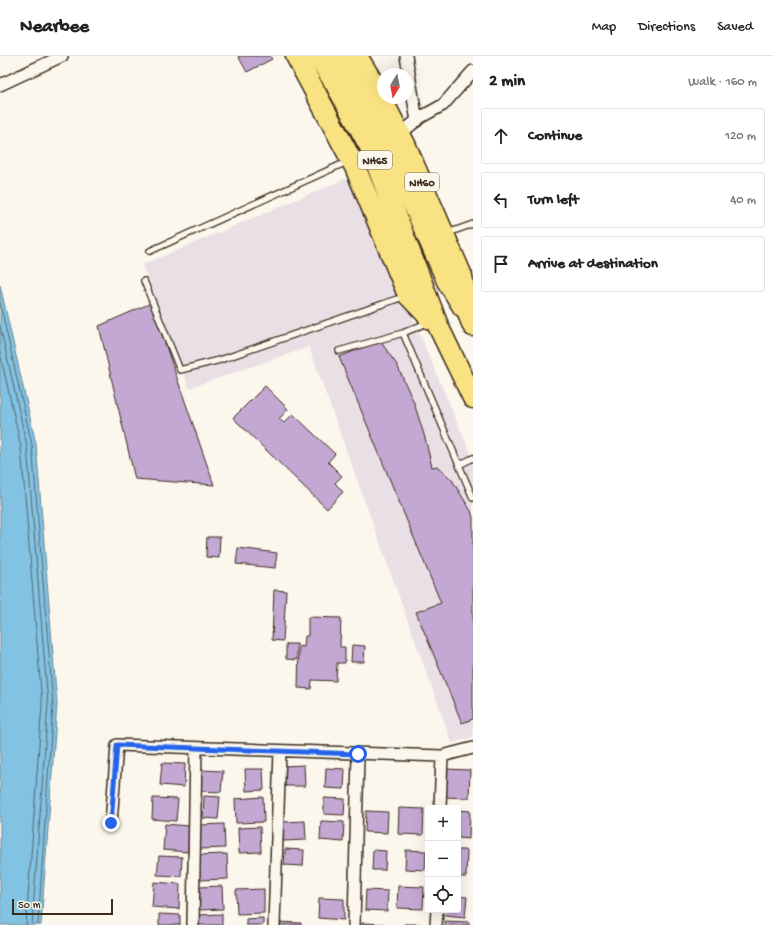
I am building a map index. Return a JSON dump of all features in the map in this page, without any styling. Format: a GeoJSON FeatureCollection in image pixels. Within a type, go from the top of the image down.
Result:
{"type":"FeatureCollection","features":[{"type":"Feature","properties":{"kind":"highway"},"geometry":{"type":"LineString","coordinates":[[296,56],[351,160],[408,295],[436,324],[473,398]]}},
{"type":"Feature","properties":{"kind":"highway","name":"NH65"},"geometry":{"type":"LineString","coordinates":[[318,56],[336,85],[370,147],[418,271],[436,324]]}},
{"type":"Feature","properties":{"kind":"highway"},"geometry":{"type":"LineString","coordinates":[[336,56],[359,93],[390,151],[447,281],[471,321]]}},
{"type":"Feature","properties":{"kind":"highway","name":"NH60"},"geometry":{"type":"LineString","coordinates":[[357,56],[374,84],[400,134],[444,234],[462,276],[471,321]]}},
{"type":"Feature","properties":{"kind":"street"},"geometry":{"type":"LineString","coordinates":[[0,85],[62,56]]}},
{"type":"Feature","properties":{"kind":"street"},"geometry":{"type":"LineString","coordinates":[[406,56],[417,120]]}},
{"type":"Feature","properties":{"kind":"street"},"geometry":{"type":"LineString","coordinates":[[400,134],[417,120],[443,105],[473,71]]}},
{"type":"Feature","properties":{"kind":"street"},"geometry":{"type":"LineString","coordinates":[[111,823],[117,745],[442,756],[473,748]]}},
{"type":"Feature","properties":{"kind":"street"},"geometry":{"type":"LineString","coordinates":[[193,925],[196,748]]}},
{"type":"Feature","properties":{"kind":"street"},"geometry":{"type":"LineString","coordinates":[[274,925],[280,751]]}},
{"type":"Feature","properties":{"kind":"street"},"geometry":{"type":"LineString","coordinates":[[354,925],[358,754]]}},
{"type":"Feature","properties":{"kind":"street"},"geometry":{"type":"LineString","coordinates":[[440,805],[442,756]]}},
{"type":"Feature","properties":{"kind":"street"},"geometry":{"type":"LineString","coordinates":[[436,925],[437,913]]}},
{"type":"Feature","properties":{"kind":"lane"},"geometry":{"type":"LineString","coordinates":[[150,251],[351,160]]}},
{"type":"Feature","properties":{"kind":"lane"},"geometry":{"type":"LineString","coordinates":[[444,234],[473,224]]}},
{"type":"Feature","properties":{"kind":"lane"},"geometry":{"type":"LineString","coordinates":[[144,281],[180,370],[220,360],[408,295]]}},
{"type":"Feature","properties":{"kind":"lane"},"geometry":{"type":"LineString","coordinates":[[339,350],[436,324]]}},
{"type":"Feature","properties":{"kind":"lane"},"geometry":{"type":"LineString","coordinates":[[403,333],[473,498]]}},
{"type":"Feature","properties":{"kind":"lane"},"geometry":{"type":"LineString","coordinates":[[459,465],[473,458]]}},
{"type":"Feature","properties":{"kind":"shaded area"},"geometry":{"type":"Polygon","coordinates":[[[352,176],[473,459],[473,737],[452,743],[309,347],[189,388],[142,265],[352,176]]]}},
{"type":"Feature","properties":{"kind":"water"},"geometry":{"type":"Polygon","coordinates":[[[0,285],[36,444],[57,704],[41,925],[0,925],[0,285]]]}},
{"type":"Feature","properties":{"kind":"building"},"geometry":{"type":"Polygon","coordinates":[[[238,56],[270,56],[272,59],[247,72],[238,56]]]}},
{"type":"Feature","properties":{"kind":"building"},"geometry":{"type":"Polygon","coordinates":[[[151,303],[214,485],[135,479],[99,326],[151,303]]]}},
{"type":"Feature","properties":{"kind":"building"},"geometry":{"type":"Polygon","coordinates":[[[380,341],[397,365],[414,403],[432,467],[437,466],[452,480],[471,511],[473,517],[473,719],[462,723],[416,612],[441,603],[339,357],[380,341]]]}},
{"type":"Feature","properties":{"kind":"building"},"geometry":{"type":"Polygon","coordinates":[[[265,386],[288,409],[279,419],[284,423],[293,414],[335,454],[328,462],[342,476],[335,483],[343,492],[327,509],[233,418],[265,386]]]}},
{"type":"Feature","properties":{"kind":"building"},"geometry":{"type":"Polygon","coordinates":[[[207,537],[220,537],[219,558],[206,557],[207,537]]]}},
{"type":"Feature","properties":{"kind":"building"},"geometry":{"type":"Polygon","coordinates":[[[238,548],[277,553],[275,568],[236,564],[238,548]]]}},
{"type":"Feature","properties":{"kind":"building"},"geometry":{"type":"Polygon","coordinates":[[[274,590],[286,591],[283,641],[272,640],[274,590]]]}},
{"type":"Feature","properties":{"kind":"building"},"geometry":{"type":"Polygon","coordinates":[[[308,617],[341,618],[340,647],[345,647],[345,663],[337,663],[336,681],[312,680],[311,689],[298,688],[299,646],[304,647],[305,636],[308,636],[308,617]]]}},
{"type":"Feature","properties":{"kind":"building"},"geometry":{"type":"Polygon","coordinates":[[[286,644],[297,644],[297,660],[286,659],[286,644]]]}},
{"type":"Feature","properties":{"kind":"building"},"geometry":{"type":"Polygon","coordinates":[[[352,645],[365,646],[364,662],[351,662],[352,645]]]}},
{"type":"Feature","properties":{"kind":"building"},"geometry":{"type":"Polygon","coordinates":[[[162,763],[185,764],[184,787],[160,785],[162,763]]]}},
{"type":"Feature","properties":{"kind":"building"},"geometry":{"type":"Polygon","coordinates":[[[304,765],[305,786],[285,786],[284,766],[304,765]]]}},
{"type":"Feature","properties":{"kind":"building"},"geometry":{"type":"Polygon","coordinates":[[[326,768],[345,769],[344,789],[325,788],[326,768]]]}},
{"type":"Feature","properties":{"kind":"building"},"geometry":{"type":"Polygon","coordinates":[[[245,769],[263,769],[264,790],[246,791],[245,769]]]}},
{"type":"Feature","properties":{"kind":"building"},"geometry":{"type":"Polygon","coordinates":[[[445,769],[470,770],[469,798],[444,797],[445,769]]]}},
{"type":"Feature","properties":{"kind":"building"},"geometry":{"type":"Polygon","coordinates":[[[200,770],[223,771],[221,792],[199,791],[200,770]]]}},
{"type":"Feature","properties":{"kind":"building"},"geometry":{"type":"Polygon","coordinates":[[[204,796],[220,797],[218,819],[203,818],[204,796]]]}},
{"type":"Feature","properties":{"kind":"building"},"geometry":{"type":"Polygon","coordinates":[[[263,797],[264,822],[236,823],[235,799],[263,797]]]}},
{"type":"Feature","properties":{"kind":"building"},"geometry":{"type":"Polygon","coordinates":[[[153,798],[178,799],[176,821],[152,819],[153,798]]]}},
{"type":"Feature","properties":{"kind":"building"},"geometry":{"type":"Polygon","coordinates":[[[324,798],[345,799],[344,815],[324,814],[324,798]]]}},
{"type":"Feature","properties":{"kind":"building"},"geometry":{"type":"Polygon","coordinates":[[[399,808],[424,809],[423,835],[398,834],[399,808]]]}},
{"type":"Feature","properties":{"kind":"building"},"geometry":{"type":"Polygon","coordinates":[[[461,810],[470,811],[469,839],[461,838],[461,810]]]}},
{"type":"Feature","properties":{"kind":"building"},"geometry":{"type":"Polygon","coordinates":[[[366,811],[388,812],[387,833],[365,832],[366,811]]]}},
{"type":"Feature","properties":{"kind":"building"},"geometry":{"type":"Polygon","coordinates":[[[305,821],[306,840],[283,841],[282,822],[305,821]]]}},
{"type":"Feature","properties":{"kind":"building"},"geometry":{"type":"Polygon","coordinates":[[[321,821],[344,822],[343,842],[320,840],[321,821]]]}},
{"type":"Feature","properties":{"kind":"building"},"geometry":{"type":"Polygon","coordinates":[[[165,824],[189,826],[188,852],[163,850],[165,824]]]}},
{"type":"Feature","properties":{"kind":"building"},"geometry":{"type":"Polygon","coordinates":[[[224,824],[225,848],[200,849],[199,825],[224,824]]]}},
{"type":"Feature","properties":{"kind":"building"},"geometry":{"type":"Polygon","coordinates":[[[260,827],[261,852],[239,853],[238,828],[260,827]]]}},
{"type":"Feature","properties":{"kind":"building"},"geometry":{"type":"Polygon","coordinates":[[[285,849],[304,850],[303,866],[284,865],[285,849]]]}},
{"type":"Feature","properties":{"kind":"building"},"geometry":{"type":"Polygon","coordinates":[[[373,850],[386,851],[385,870],[372,870],[373,850]]]}},
{"type":"Feature","properties":{"kind":"building"},"geometry":{"type":"Polygon","coordinates":[[[406,850],[425,851],[425,870],[405,869],[406,850]]]}},
{"type":"Feature","properties":{"kind":"building"},"geometry":{"type":"Polygon","coordinates":[[[461,850],[467,850],[466,877],[461,877],[461,850]]]}},
{"type":"Feature","properties":{"kind":"building"},"geometry":{"type":"Polygon","coordinates":[[[227,854],[228,879],[198,880],[197,855],[227,854]]]}},
{"type":"Feature","properties":{"kind":"building"},"geometry":{"type":"Polygon","coordinates":[[[159,856],[182,857],[181,876],[157,875],[159,856]]]}},
{"type":"Feature","properties":{"kind":"building"},"geometry":{"type":"Polygon","coordinates":[[[154,882],[180,884],[179,909],[152,907],[154,882]]]}},
{"type":"Feature","properties":{"kind":"building"},"geometry":{"type":"Polygon","coordinates":[[[222,886],[223,909],[199,910],[199,887],[222,886]]]}},
{"type":"Feature","properties":{"kind":"building"},"geometry":{"type":"Polygon","coordinates":[[[398,886],[424,887],[423,909],[397,908],[398,886]]]}},
{"type":"Feature","properties":{"kind":"building"},"geometry":{"type":"Polygon","coordinates":[[[264,889],[264,913],[237,914],[236,890],[264,889]]]}},
{"type":"Feature","properties":{"kind":"building"},"geometry":{"type":"Polygon","coordinates":[[[366,890],[388,891],[387,911],[365,910],[366,890]]]}},
{"type":"Feature","properties":{"kind":"building"},"geometry":{"type":"Polygon","coordinates":[[[461,896],[467,897],[465,917],[445,915],[445,913],[461,913],[461,896]]]}},
{"type":"Feature","properties":{"kind":"building"},"geometry":{"type":"Polygon","coordinates":[[[319,898],[344,899],[344,920],[318,918],[319,898]]]}},
{"type":"Feature","properties":{"kind":"building"},"geometry":{"type":"Polygon","coordinates":[[[159,914],[180,915],[180,925],[159,925],[159,914]]]}},
{"type":"Feature","properties":{"kind":"building"},"geometry":{"type":"Polygon","coordinates":[[[222,914],[222,925],[198,925],[198,915],[222,914]]]}},
{"type":"Feature","properties":{"kind":"building"},"geometry":{"type":"Polygon","coordinates":[[[263,918],[263,925],[246,925],[246,919],[263,918]]]}},
{"type":"Feature","properties":{"kind":"building"},"geometry":{"type":"Polygon","coordinates":[[[445,921],[469,922],[469,925],[445,925],[445,921]]]}},
{"type":"Feature","properties":{"kind":"building"},"geometry":{"type":"Polygon","coordinates":[[[277,922],[301,923],[301,925],[277,925],[277,922]]]}},
{"type":"Feature","properties":{"kind":"building"},"geometry":{"type":"Polygon","coordinates":[[[362,923],[384,924],[384,925],[362,925],[362,923]]]}},
{"type":"Feature","properties":{"kind":"building"},"geometry":{"type":"Polygon","coordinates":[[[421,924],[421,925],[404,925],[421,924]]]}},
{"type":"Feature","properties":{"kind":"route"},"geometry":{"type":"LineString","coordinates":[[111,823],[117,745],[358,754]]}}]}
